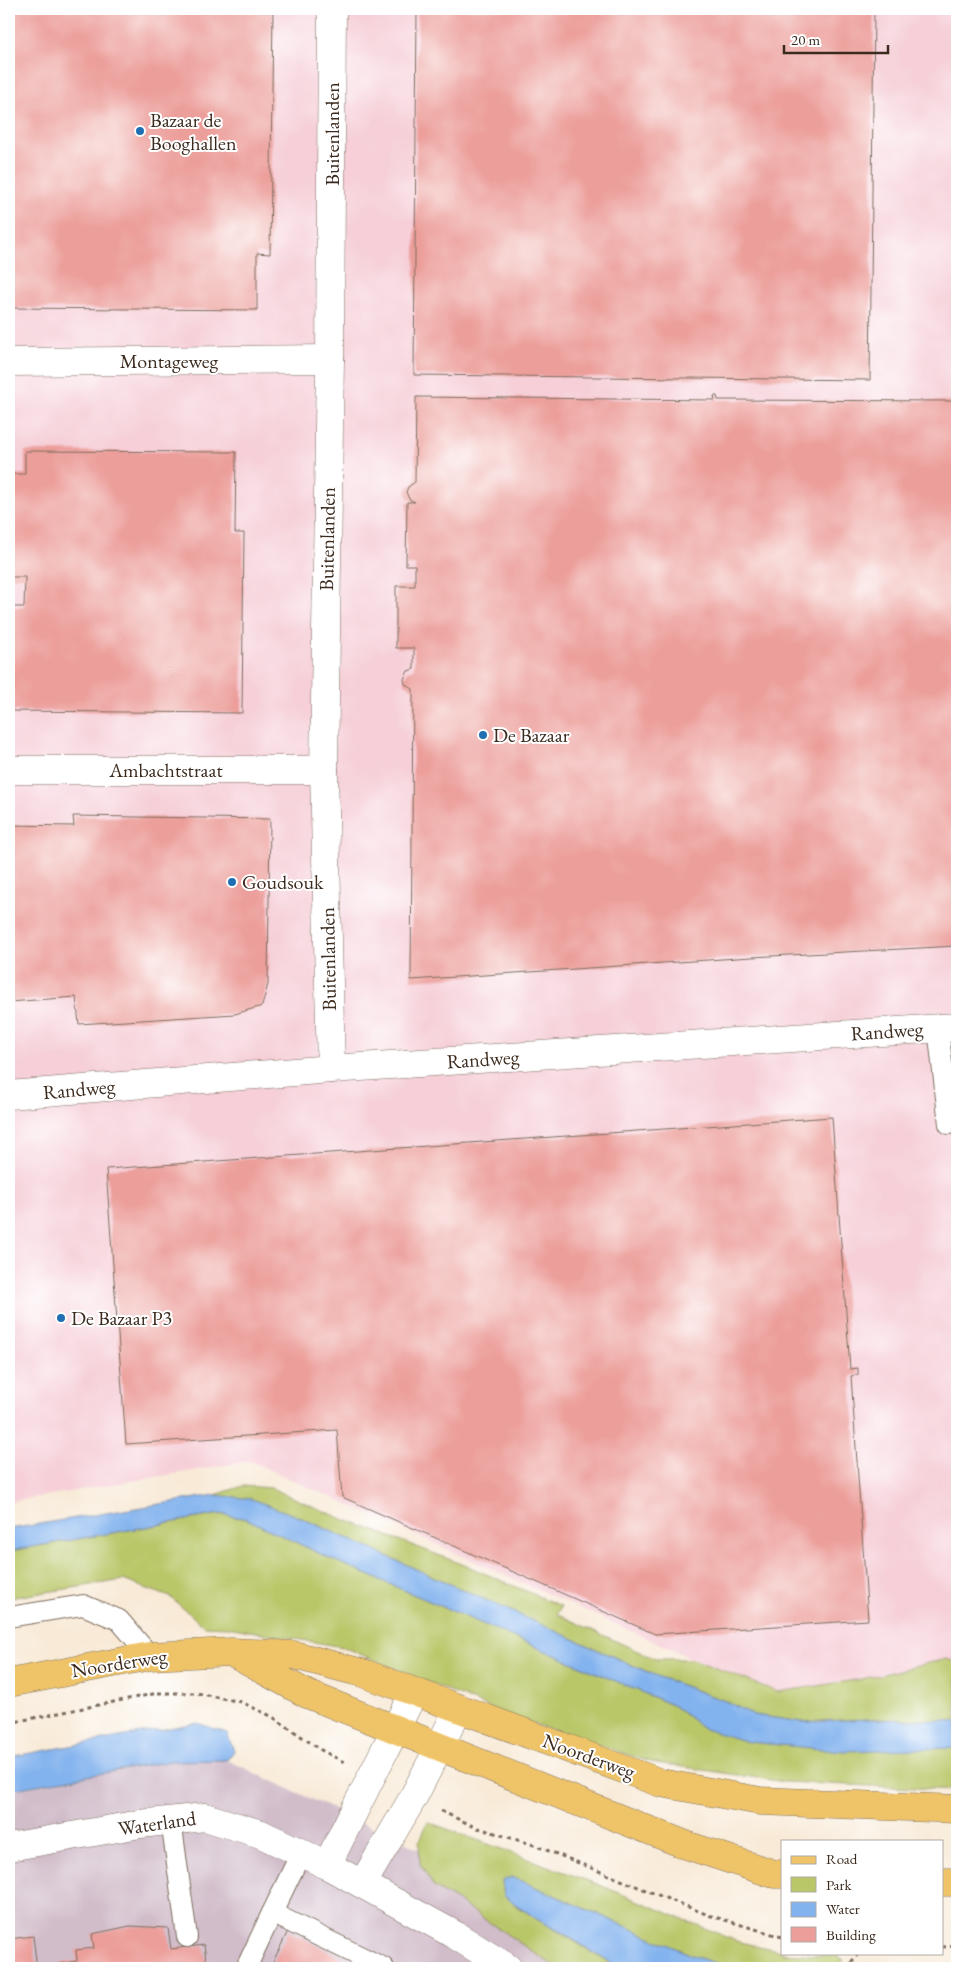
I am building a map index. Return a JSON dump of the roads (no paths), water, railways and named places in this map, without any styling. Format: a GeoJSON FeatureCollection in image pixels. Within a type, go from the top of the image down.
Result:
{"type":"FeatureCollection","features":[{"type":"Feature","properties":{"kind":"main road","name":"Noorderweg"},"geometry":{"type":"LineString","coordinates":[[9,1683],[150,1656],[231,1652],[294,1655],[366,1674],[661,1783],[760,1801],[957,1808]]}},
{"type":"Feature","properties":{"kind":"main road"},"geometry":{"type":"LineString","coordinates":[[231,1652],[308,1694],[686,1845],[774,1874],[781,1874]]}},
{"type":"Feature","properties":{"kind":"main road"},"geometry":{"type":"LineString","coordinates":[[944,1882],[957,1882]]}},
{"type":"Feature","properties":{"kind":"street","name":"Buitenlanden"},"geometry":{"type":"LineString","coordinates":[[331,1069],[324,770],[330,359],[332,9]]}},
{"type":"Feature","properties":{"kind":"street","name":"Montageweg"},"geometry":{"type":"LineString","coordinates":[[9,362],[330,359]]}},
{"type":"Feature","properties":{"kind":"street","name":"Ambachtstraat"},"geometry":{"type":"LineString","coordinates":[[9,770],[324,770]]}},
{"type":"Feature","properties":{"kind":"street","name":"Randweg"},"geometry":{"type":"LineString","coordinates":[[9,1095],[331,1069],[948,1027]]}},
{"type":"Feature","properties":{"kind":"street"},"geometry":{"type":"LineString","coordinates":[[327,1865],[414,1692]]}},
{"type":"Feature","properties":{"kind":"street"},"geometry":{"type":"LineString","coordinates":[[363,1883],[413,1798],[458,1708]]}},
{"type":"Feature","properties":{"kind":"street","name":"Waterland"},"geometry":{"type":"LineString","coordinates":[[9,1847],[205,1816],[260,1834],[363,1883],[455,1935],[508,1968]]}},
{"type":"Feature","properties":{"kind":"lane"},"geometry":{"type":"LineString","coordinates":[[948,1027],[949,1124]]}},
{"type":"Feature","properties":{"kind":"lane"},"geometry":{"type":"LineString","coordinates":[[9,1617],[83,1605],[119,1620],[150,1656]]}},
{"type":"Feature","properties":{"kind":"lane"},"geometry":{"type":"LineString","coordinates":[[171,1820],[186,1937]]}},
{"type":"Feature","properties":{"kind":"lane"},"geometry":{"type":"LineString","coordinates":[[246,1968],[301,1853]]}},
{"type":"Feature","properties":{"kind":"lane"},"geometry":{"type":"LineString","coordinates":[[272,1913],[384,1968]]}},
{"type":"Feature","properties":{"kind":"water"},"geometry":{"type":"Polygon","coordinates":[[[215,1495],[252,1499],[299,1517],[659,1677],[725,1701],[754,1715],[802,1722],[869,1719],[957,1721],[957,1748],[843,1751],[748,1742],[704,1729],[674,1706],[331,1559],[247,1519],[220,1514],[9,1551],[9,1529],[215,1495]]]}},
{"type":"Feature","properties":{"kind":"water"},"geometry":{"type":"Polygon","coordinates":[[[197,1723],[227,1733],[234,1751],[227,1760],[171,1761],[9,1790],[9,1757],[197,1723]]]}},
{"type":"Feature","properties":{"kind":"water"},"geometry":{"type":"Polygon","coordinates":[[[512,1877],[699,1958],[732,1968],[618,1968],[563,1933],[538,1920],[504,1896],[502,1881],[512,1877]]]}},
{"type":"Feature","properties":{"kind":"place","name":"Bazaar de Booghallen"},"geometry":{"type":"Point","coordinates":[140,131]}},
{"type":"Feature","properties":{"kind":"place","name":"De Bazaar"},"geometry":{"type":"Point","coordinates":[483,735]}},
{"type":"Feature","properties":{"kind":"place","name":"Goudsouk"},"geometry":{"type":"Point","coordinates":[232,882]}},
{"type":"Feature","properties":{"kind":"place","name":"De Bazaar P3"},"geometry":{"type":"Point","coordinates":[61,1318]}}]}
